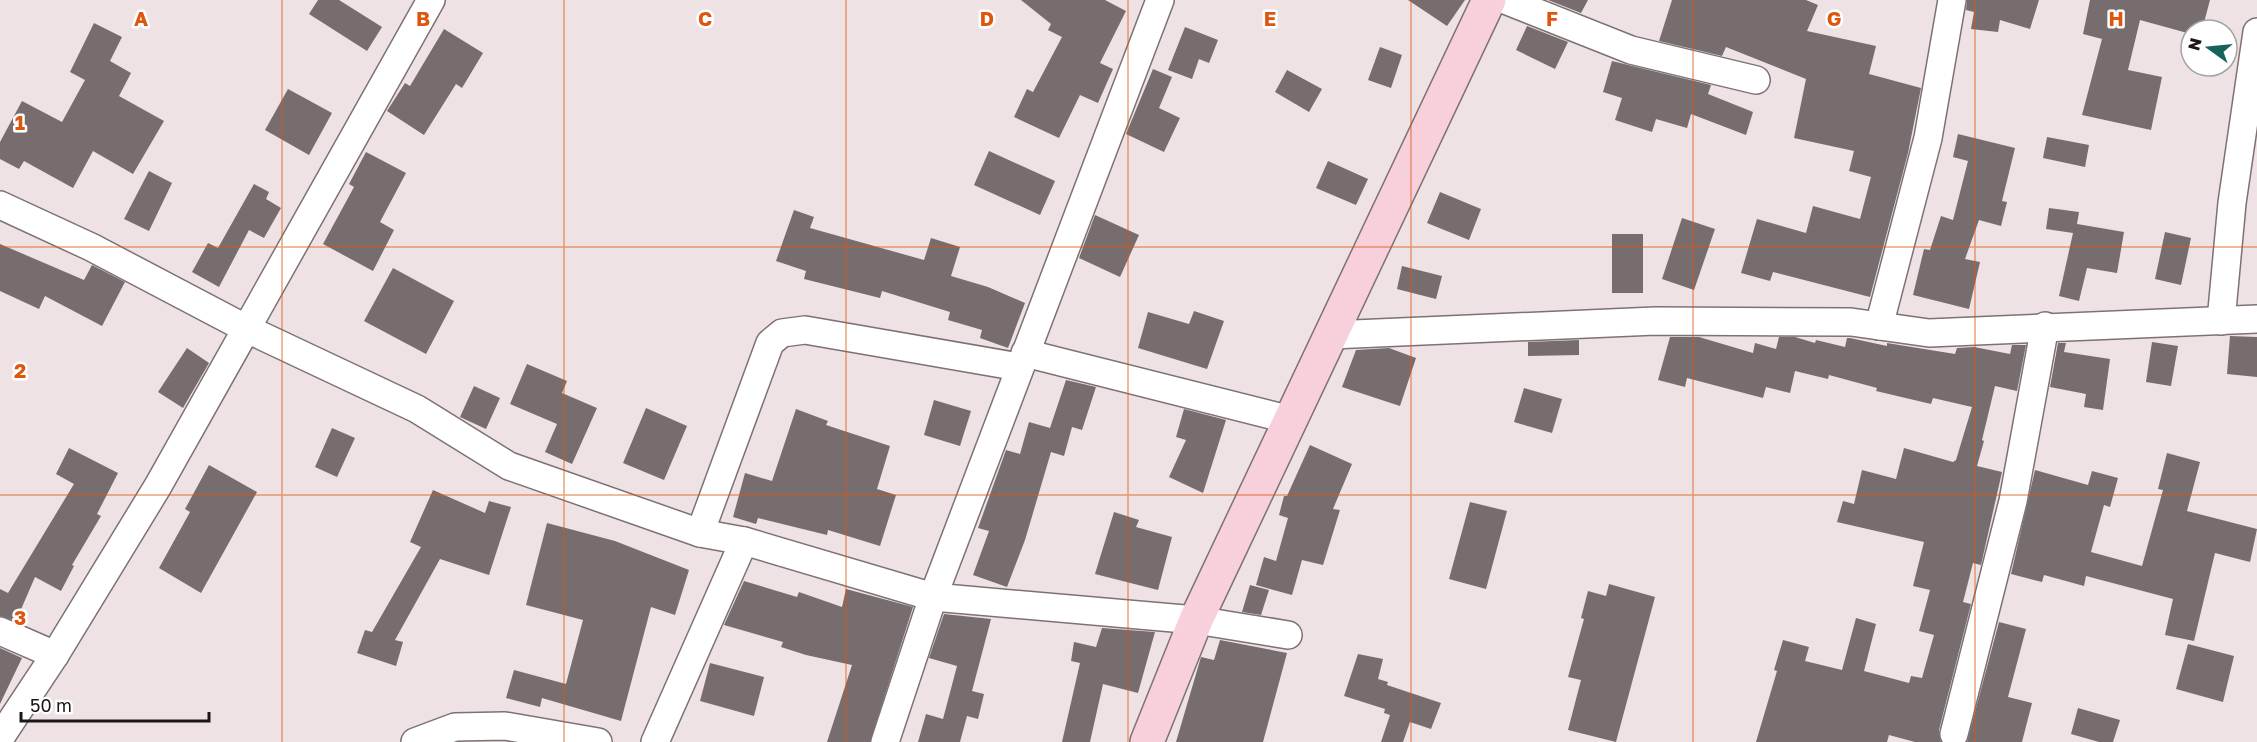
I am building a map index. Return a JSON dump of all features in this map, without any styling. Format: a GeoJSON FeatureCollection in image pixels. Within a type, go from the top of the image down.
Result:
{"type":"FeatureCollection","features":[{"type":"Feature","properties":{"kind":"street"},"geometry":{"type":"LineString","coordinates":[[0,738],[55,655],[158,486],[431,0]]}},
{"type":"Feature","properties":{"kind":"street"},"geometry":{"type":"LineString","coordinates":[[885,742],[933,597],[1160,0]]}},
{"type":"Feature","properties":{"kind":"street"},"geometry":{"type":"LineString","coordinates":[[1147,742],[1197,620],[1490,0]]}},
{"type":"Feature","properties":{"kind":"street"},"geometry":{"type":"LineString","coordinates":[[1505,0],[1630,50],[1756,80]]}},
{"type":"Feature","properties":{"kind":"street"},"geometry":{"type":"LineString","coordinates":[[1879,326],[1928,138],[1952,0]]}},
{"type":"Feature","properties":{"kind":"street"},"geometry":{"type":"LineString","coordinates":[[2221,321],[2232,203],[2257,32]]}},
{"type":"Feature","properties":{"kind":"street"},"geometry":{"type":"LineString","coordinates":[[0,205],[91,247],[245,328],[417,409],[509,466],[700,533],[744,542],[933,597],[1197,620],[1288,635]]}},
{"type":"Feature","properties":{"kind":"street"},"geometry":{"type":"LineString","coordinates":[[1331,335],[1655,321],[1851,322],[1929,333],[2045,326],[2257,319]]}},
{"type":"Feature","properties":{"kind":"street"},"geometry":{"type":"LineString","coordinates":[[1954,734],[2006,531],[2045,326]]}},
{"type":"Feature","properties":{"kind":"street"},"geometry":{"type":"LineString","coordinates":[[700,533],[770,343],[782,333],[805,330],[1022,360],[1291,420]]}},
{"type":"Feature","properties":{"kind":"street"},"geometry":{"type":"LineString","coordinates":[[655,742],[744,542]]}},
{"type":"Feature","properties":{"kind":"street"},"geometry":{"type":"LineString","coordinates":[[0,631],[55,655]]}},
{"type":"Feature","properties":{"kind":"street"},"geometry":{"type":"LineString","coordinates":[[415,742],[455,727],[505,726],[598,742]]}},
{"type":"Feature","properties":{"kind":"building"},"geometry":{"type":"Polygon","coordinates":[[[318,0],[339,0],[382,27],[367,51],[309,14],[318,0]]]}},
{"type":"Feature","properties":{"kind":"building"},"geometry":{"type":"Polygon","coordinates":[[[1021,0],[1105,0],[1126,11],[1100,63],[1113,69],[1098,103],[1080,95],[1059,138],[1014,117],[1027,89],[1033,92],[1062,37],[1048,30],[1051,24],[1021,0]]]}},
{"type":"Feature","properties":{"kind":"building"},"geometry":{"type":"Polygon","coordinates":[[[1408,0],[1465,0],[1447,26],[1408,0]]]}},
{"type":"Feature","properties":{"kind":"building"},"geometry":{"type":"Polygon","coordinates":[[[1548,0],[1588,0],[1581,13],[1548,0]]]}},
{"type":"Feature","properties":{"kind":"building"},"geometry":{"type":"Polygon","coordinates":[[[1672,0],[1806,0],[1818,5],[1807,31],[1876,46],[1869,74],[1921,88],[1908,153],[1870,297],[1773,272],[1770,281],[1741,273],[1757,219],[1806,233],[1813,206],[1860,219],[1871,177],[1849,171],[1854,151],[1794,138],[1806,79],[1726,47],[1722,56],[1659,41],[1672,0]]]}},
{"type":"Feature","properties":{"kind":"building"},"geometry":{"type":"Polygon","coordinates":[[[1967,0],[2039,0],[2030,29],[2000,20],[1998,32],[1971,29],[1974,12],[1966,10],[1967,0]]]}},
{"type":"Feature","properties":{"kind":"building"},"geometry":{"type":"Polygon","coordinates":[[[2090,0],[2210,0],[2205,18],[2179,18],[2179,31],[2140,20],[2128,70],[2162,77],[2151,130],[2082,115],[2102,39],[2083,34],[2090,0]]]}},
{"type":"Feature","properties":{"kind":"building"},"geometry":{"type":"Polygon","coordinates":[[[94,23],[122,37],[110,61],[131,73],[119,96],[164,121],[133,174],[93,151],[73,188],[24,161],[19,169],[0,159],[0,142],[22,101],[62,122],[85,80],[70,72],[94,23]]]}},
{"type":"Feature","properties":{"kind":"building"},"geometry":{"type":"Polygon","coordinates":[[[1527,26],[1568,42],[1555,69],[1516,50],[1527,26]]]}},
{"type":"Feature","properties":{"kind":"building"},"geometry":{"type":"Polygon","coordinates":[[[1185,27],[1218,40],[1209,63],[1199,59],[1192,79],[1168,70],[1185,27]]]}},
{"type":"Feature","properties":{"kind":"building"},"geometry":{"type":"Polygon","coordinates":[[[444,29],[483,53],[462,88],[456,84],[424,135],[387,111],[405,83],[410,86],[444,29]]]}},
{"type":"Feature","properties":{"kind":"building"},"geometry":{"type":"Polygon","coordinates":[[[1380,47],[1402,55],[1391,88],[1368,80],[1380,47]]]}},
{"type":"Feature","properties":{"kind":"building"},"geometry":{"type":"Polygon","coordinates":[[[1612,61],[1711,85],[1708,94],[1753,112],[1746,135],[1691,114],[1687,128],[1656,119],[1652,132],[1615,120],[1622,98],[1603,92],[1612,61]]]}},
{"type":"Feature","properties":{"kind":"building"},"geometry":{"type":"Polygon","coordinates":[[[1153,69],[1172,77],[1159,108],[1180,118],[1164,152],[1126,134],[1153,69]]]}},
{"type":"Feature","properties":{"kind":"building"},"geometry":{"type":"Polygon","coordinates":[[[1287,70],[1322,89],[1309,112],[1275,92],[1287,70]]]}},
{"type":"Feature","properties":{"kind":"building"},"geometry":{"type":"Polygon","coordinates":[[[288,89],[332,113],[309,155],[265,130],[288,89]]]}},
{"type":"Feature","properties":{"kind":"building"},"geometry":{"type":"Polygon","coordinates":[[[1958,134],[2015,148],[2002,201],[2007,202],[2001,226],[1979,220],[1965,259],[1980,262],[1969,309],[1913,295],[1924,249],[1930,250],[1941,216],[1953,220],[1968,161],[1953,157],[1958,134]]]}},
{"type":"Feature","properties":{"kind":"building"},"geometry":{"type":"Polygon","coordinates":[[[2047,137],[2089,145],[2085,167],[2043,158],[2047,137]]]}},
{"type":"Feature","properties":{"kind":"building"},"geometry":{"type":"Polygon","coordinates":[[[989,151],[1055,181],[1040,215],[974,185],[989,151]]]}},
{"type":"Feature","properties":{"kind":"building"},"geometry":{"type":"Polygon","coordinates":[[[366,152],[406,173],[380,222],[394,230],[373,271],[323,244],[354,187],[349,184],[366,152]]]}},
{"type":"Feature","properties":{"kind":"building"},"geometry":{"type":"Polygon","coordinates":[[[1328,161],[1368,179],[1356,205],[1316,188],[1328,161]]]}},
{"type":"Feature","properties":{"kind":"building"},"geometry":{"type":"Polygon","coordinates":[[[149,171],[172,183],[149,231],[124,219],[149,171]]]}},
{"type":"Feature","properties":{"kind":"building"},"geometry":{"type":"Polygon","coordinates":[[[254,184],[269,192],[266,199],[281,208],[264,238],[249,230],[219,287],[192,272],[208,243],[218,248],[254,184]]]}},
{"type":"Feature","properties":{"kind":"building"},"geometry":{"type":"Polygon","coordinates":[[[1440,192],[1481,209],[1469,240],[1427,223],[1440,192]]]}},
{"type":"Feature","properties":{"kind":"building"},"geometry":{"type":"Polygon","coordinates":[[[2049,208],[2079,212],[2077,224],[2124,232],[2117,273],[2087,268],[2079,301],[2059,296],[2073,233],[2046,229],[2049,208]]]}},
{"type":"Feature","properties":{"kind":"building"},"geometry":{"type":"Polygon","coordinates":[[[794,210],[814,217],[810,228],[924,260],[931,238],[960,247],[951,276],[988,287],[1025,303],[1008,348],[980,338],[982,330],[948,320],[950,312],[882,291],[880,298],[804,279],[806,271],[776,261],[794,210]]]}},
{"type":"Feature","properties":{"kind":"building"},"geometry":{"type":"Polygon","coordinates":[[[1095,215],[1139,235],[1120,277],[1079,258],[1095,215]]]}},
{"type":"Feature","properties":{"kind":"building"},"geometry":{"type":"Polygon","coordinates":[[[1682,218],[1715,229],[1694,290],[1662,279],[1682,218]]]}},
{"type":"Feature","properties":{"kind":"building"},"geometry":{"type":"Polygon","coordinates":[[[2165,232],[2191,238],[2181,285],[2155,279],[2165,232]]]}},
{"type":"Feature","properties":{"kind":"building"},"geometry":{"type":"Polygon","coordinates":[[[1612,234],[1643,234],[1643,293],[1612,293],[1612,234]]]}},
{"type":"Feature","properties":{"kind":"building"},"geometry":{"type":"Polygon","coordinates":[[[0,244],[84,280],[92,265],[125,282],[102,326],[45,296],[39,309],[0,291],[0,244]]]}},
{"type":"Feature","properties":{"kind":"building"},"geometry":{"type":"Polygon","coordinates":[[[1402,266],[1442,276],[1436,299],[1397,289],[1402,266]]]}},
{"type":"Feature","properties":{"kind":"building"},"geometry":{"type":"Polygon","coordinates":[[[393,268],[454,301],[426,354],[364,321],[393,268]]]}},
{"type":"Feature","properties":{"kind":"building"},"geometry":{"type":"Polygon","coordinates":[[[1194,311],[1224,321],[1207,369],[1138,348],[1148,312],[1189,324],[1194,311]]]}},
{"type":"Feature","properties":{"kind":"building"},"geometry":{"type":"Polygon","coordinates":[[[2230,336],[2257,337],[2257,377],[2227,374],[2230,336]]]}},
{"type":"Feature","properties":{"kind":"building"},"geometry":{"type":"Polygon","coordinates":[[[1670,337],[1699,337],[1753,353],[1755,343],[1776,349],[1779,337],[1795,337],[1815,343],[1816,340],[1845,347],[1847,338],[1850,338],[1887,346],[1887,343],[1955,354],[1957,348],[1974,347],[2010,354],[2012,345],[2026,345],[2017,391],[1995,386],[1982,440],[1984,441],[1977,466],[2002,472],[1981,565],[1973,563],[1963,602],[1971,604],[1939,730],[1941,742],[1915,742],[1889,735],[1887,742],[1756,742],[1777,671],[1774,670],[1783,640],[1809,647],[1805,661],[1842,670],[1856,618],[1876,624],[1864,671],[1909,683],[1911,676],[1922,678],[1934,635],[1919,631],[1930,590],[1913,586],[1924,542],[1837,522],[1843,501],[1854,504],[1862,470],[1896,479],[1904,448],[1953,462],[1956,460],[1972,407],[1933,398],[1931,404],[1876,391],[1877,388],[1829,375],[1828,379],[1795,371],[1790,393],[1766,387],[1763,398],[1687,378],[1685,387],[1658,380],[1670,337]]]}},
{"type":"Feature","properties":{"kind":"building"},"geometry":{"type":"Polygon","coordinates":[[[1579,340],[1579,355],[1528,356],[1528,342],[1579,340]]]}},
{"type":"Feature","properties":{"kind":"building"},"geometry":{"type":"Polygon","coordinates":[[[2152,342],[2178,346],[2171,386],[2146,382],[2152,342]]]}},
{"type":"Feature","properties":{"kind":"building"},"geometry":{"type":"Polygon","coordinates":[[[2058,343],[2066,343],[2064,352],[2110,359],[2103,410],[2084,407],[2086,394],[2050,387],[2058,343]]]}},
{"type":"Feature","properties":{"kind":"building"},"geometry":{"type":"Polygon","coordinates":[[[187,348],[209,363],[183,408],[158,392],[187,348]]]}},
{"type":"Feature","properties":{"kind":"building"},"geometry":{"type":"Polygon","coordinates":[[[1389,348],[1416,358],[1400,406],[1342,387],[1356,350],[1389,348]]]}},
{"type":"Feature","properties":{"kind":"building"},"geometry":{"type":"Polygon","coordinates":[[[527,364],[567,381],[562,393],[597,408],[572,464],[545,452],[557,424],[510,404],[527,364]]]}},
{"type":"Feature","properties":{"kind":"building"},"geometry":{"type":"Polygon","coordinates":[[[1066,380],[1096,387],[1082,430],[1072,427],[1064,456],[1051,452],[1025,540],[1007,587],[973,575],[989,531],[978,528],[1006,450],[1020,454],[1029,422],[1050,428],[1066,380]]]}},
{"type":"Feature","properties":{"kind":"building"},"geometry":{"type":"Polygon","coordinates":[[[474,386],[500,398],[486,429],[460,417],[474,386]]]}},
{"type":"Feature","properties":{"kind":"building"},"geometry":{"type":"Polygon","coordinates":[[[1524,388],[1562,399],[1552,433],[1514,422],[1524,388]]]}},
{"type":"Feature","properties":{"kind":"building"},"geometry":{"type":"Polygon","coordinates":[[[934,400],[971,411],[960,446],[924,435],[934,400]]]}},
{"type":"Feature","properties":{"kind":"building"},"geometry":{"type":"Polygon","coordinates":[[[646,408],[687,426],[664,480],[623,463],[646,408]]]}},
{"type":"Feature","properties":{"kind":"building"},"geometry":{"type":"Polygon","coordinates":[[[796,409],[828,421],[826,425],[890,446],[877,489],[896,495],[880,546],[828,530],[827,535],[758,518],[756,524],[733,517],[745,473],[772,481],[796,409]]]}},
{"type":"Feature","properties":{"kind":"building"},"geometry":{"type":"Polygon","coordinates":[[[1184,409],[1226,420],[1203,493],[1169,477],[1186,440],[1176,437],[1184,409]]]}},
{"type":"Feature","properties":{"kind":"building"},"geometry":{"type":"Polygon","coordinates":[[[332,428],[355,438],[337,477],[315,467],[332,428]]]}},
{"type":"Feature","properties":{"kind":"building"},"geometry":{"type":"Polygon","coordinates":[[[1310,445],[1352,464],[1333,509],[1340,510],[1323,565],[1302,560],[1292,595],[1256,585],[1264,557],[1276,561],[1288,518],[1279,515],[1284,496],[1287,496],[1310,445]]]}},
{"type":"Feature","properties":{"kind":"building"},"geometry":{"type":"Polygon","coordinates":[[[69,448],[118,473],[97,514],[101,516],[72,565],[74,566],[61,591],[35,577],[16,621],[0,616],[0,589],[8,593],[74,484],[56,474],[69,448]]]}},
{"type":"Feature","properties":{"kind":"building"},"geometry":{"type":"Polygon","coordinates":[[[2167,453],[2200,462],[2187,511],[2257,529],[2250,562],[2215,553],[2194,641],[2165,635],[2173,599],[2086,576],[2084,586],[2044,575],[2042,582],[2011,574],[2035,470],[2088,485],[2092,471],[2118,478],[2110,507],[2104,505],[2091,552],[2142,566],[2163,490],[2158,489],[2167,453]]]}},
{"type":"Feature","properties":{"kind":"building"},"geometry":{"type":"Polygon","coordinates":[[[209,465],[257,492],[201,593],[159,568],[190,512],[185,509],[209,465]]]}},
{"type":"Feature","properties":{"kind":"building"},"geometry":{"type":"Polygon","coordinates":[[[433,490],[485,513],[489,501],[511,507],[489,575],[440,559],[395,640],[403,642],[396,666],[357,653],[365,630],[372,632],[421,547],[410,542],[433,490]]]}},
{"type":"Feature","properties":{"kind":"building"},"geometry":{"type":"Polygon","coordinates":[[[1470,502],[1507,511],[1486,589],[1449,579],[1470,502]]]}},
{"type":"Feature","properties":{"kind":"building"},"geometry":{"type":"Polygon","coordinates":[[[1114,512],[1139,520],[1136,527],[1172,537],[1158,590],[1095,574],[1114,512]]]}},
{"type":"Feature","properties":{"kind":"building"},"geometry":{"type":"Polygon","coordinates":[[[547,523],[615,541],[689,570],[675,615],[651,607],[621,721],[542,698],[540,707],[506,698],[514,670],[566,684],[583,620],[526,605],[547,523]]]}},
{"type":"Feature","properties":{"kind":"building"},"geometry":{"type":"Polygon","coordinates":[[[744,581],[797,597],[799,592],[842,607],[846,589],[913,607],[870,742],[827,742],[852,665],[806,655],[781,647],[783,642],[724,625],[744,581]]]}},
{"type":"Feature","properties":{"kind":"building"},"geometry":{"type":"Polygon","coordinates":[[[1609,584],[1655,597],[1616,742],[1568,730],[1581,680],[1568,677],[1584,619],[1581,618],[1588,591],[1606,596],[1609,584]]]}},
{"type":"Feature","properties":{"kind":"building"},"geometry":{"type":"Polygon","coordinates":[[[1250,585],[1269,590],[1261,615],[1242,612],[1250,585]]]}},
{"type":"Feature","properties":{"kind":"building"},"geometry":{"type":"Polygon","coordinates":[[[944,614],[991,619],[972,691],[984,694],[978,719],[967,716],[960,742],[918,742],[926,714],[943,719],[957,666],[929,658],[944,614]]]}},
{"type":"Feature","properties":{"kind":"building"},"geometry":{"type":"Polygon","coordinates":[[[1999,622],[2026,629],[2008,697],[2032,703],[2022,742],[1967,742],[1999,622]]]}},
{"type":"Feature","properties":{"kind":"building"},"geometry":{"type":"Polygon","coordinates":[[[1102,628],[1155,632],[1138,693],[1103,684],[1090,742],[1062,742],[1080,663],[1071,661],[1074,642],[1096,647],[1102,628]]]}},
{"type":"Feature","properties":{"kind":"building"},"geometry":{"type":"Polygon","coordinates":[[[1220,640],[1287,653],[1263,742],[1176,742],[1201,657],[1214,660],[1220,640]]]}},
{"type":"Feature","properties":{"kind":"building"},"geometry":{"type":"Polygon","coordinates":[[[2188,644],[2234,656],[2223,702],[2176,689],[2188,644]]]}},
{"type":"Feature","properties":{"kind":"building"},"geometry":{"type":"Polygon","coordinates":[[[0,648],[22,658],[0,704],[0,648]]]}},
{"type":"Feature","properties":{"kind":"building"},"geometry":{"type":"Polygon","coordinates":[[[1358,654],[1383,659],[1378,679],[1388,682],[1387,685],[1441,703],[1431,729],[1410,722],[1403,742],[1381,742],[1390,715],[1384,713],[1385,709],[1344,696],[1358,654]]]}},
{"type":"Feature","properties":{"kind":"building"},"geometry":{"type":"Polygon","coordinates":[[[710,663],[764,677],[754,716],[700,701],[710,663]]]}},
{"type":"Feature","properties":{"kind":"building"},"geometry":{"type":"Polygon","coordinates":[[[2078,708],[2120,720],[2113,742],[2099,742],[2071,734],[2078,708]]]}}]}
